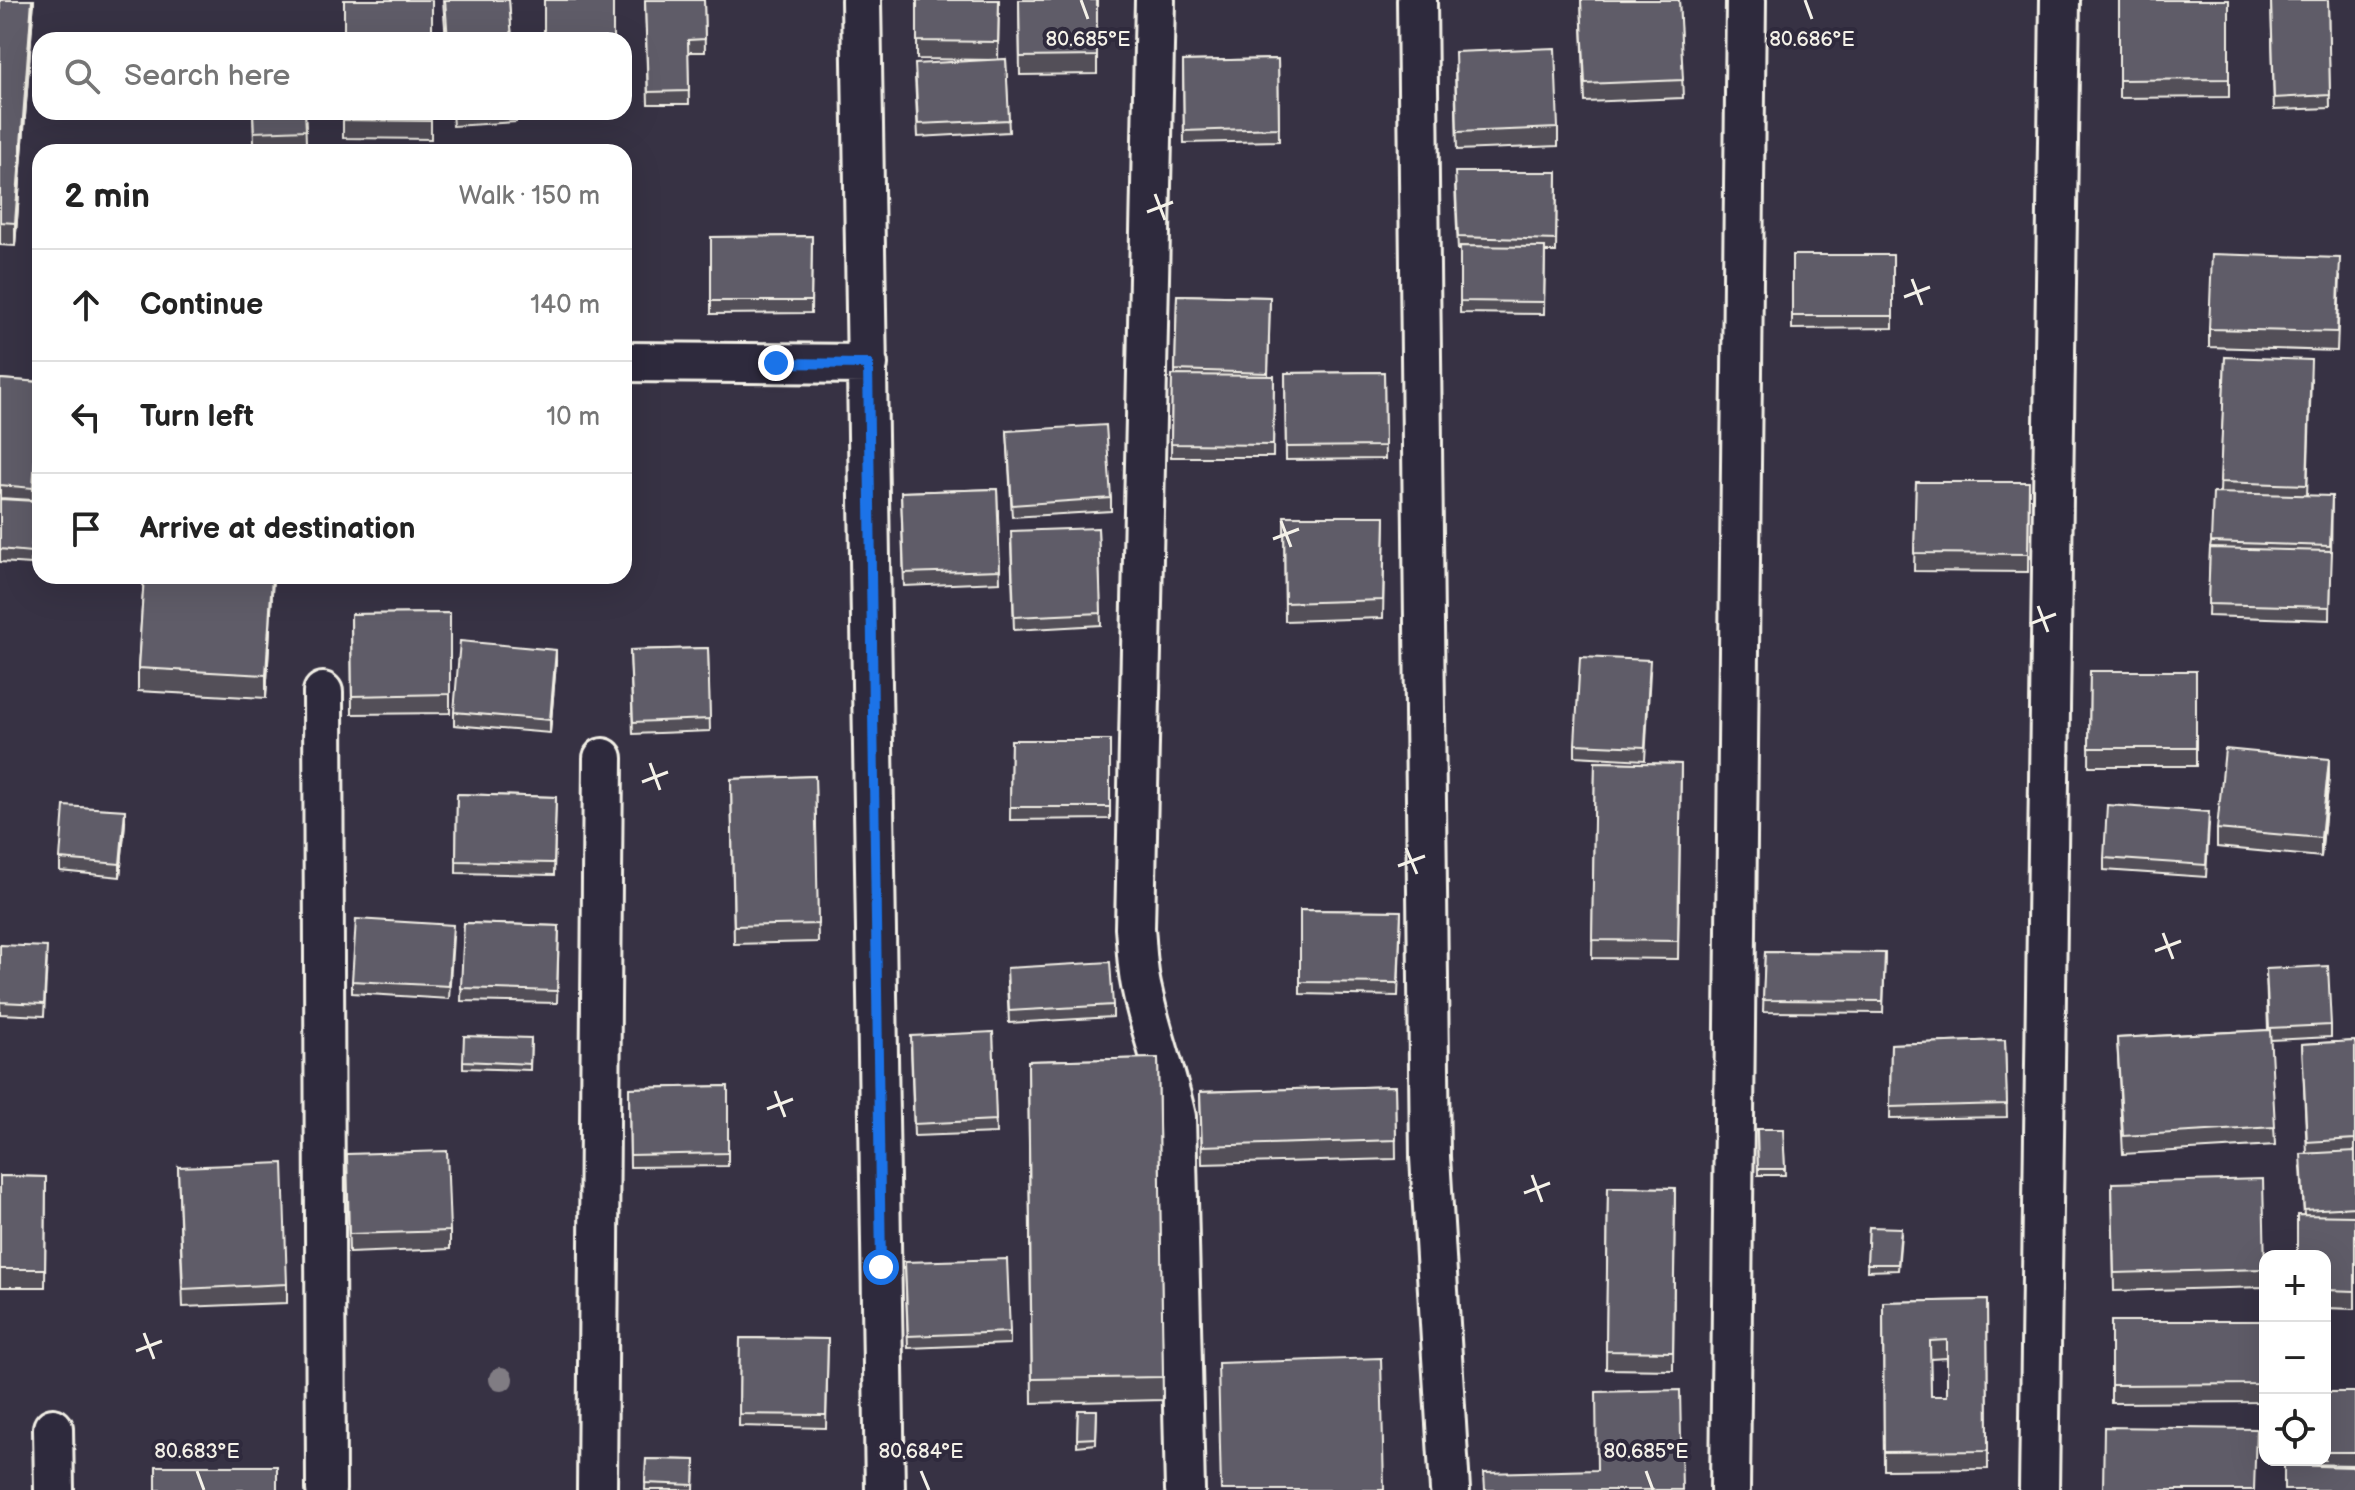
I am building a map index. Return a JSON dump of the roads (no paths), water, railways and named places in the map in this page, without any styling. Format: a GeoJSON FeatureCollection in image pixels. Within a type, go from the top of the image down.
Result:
{"type":"FeatureCollection","features":[{"type":"Feature","properties":{"kind":"street"},"geometry":{"type":"LineString","coordinates":[[861,0],[885,1490]]}},
{"type":"Feature","properties":{"kind":"street"},"geometry":{"type":"LineString","coordinates":[[1155,0],[1135,928],[1141,986],[1176,1117],[1185,1490]]}},
{"type":"Feature","properties":{"kind":"street"},"geometry":{"type":"LineString","coordinates":[[1417,0],[1430,1157],[1450,1490]]}},
{"type":"Feature","properties":{"kind":"street"},"geometry":{"type":"LineString","coordinates":[[1730,1490],[1746,0]]}},
{"type":"Feature","properties":{"kind":"street"},"geometry":{"type":"LineString","coordinates":[[2039,1490],[2060,0]]}},
{"type":"Feature","properties":{"kind":"street"},"geometry":{"type":"LineString","coordinates":[[632,362],[868,364]]}},
{"type":"Feature","properties":{"kind":"street"},"geometry":{"type":"LineString","coordinates":[[323,692],[326,1490]]}},
{"type":"Feature","properties":{"kind":"street"},"geometry":{"type":"LineString","coordinates":[[597,1490],[603,758]]}},
{"type":"Feature","properties":{"kind":"street"},"geometry":{"type":"LineString","coordinates":[[53,1428],[54,1490]]}}]}
